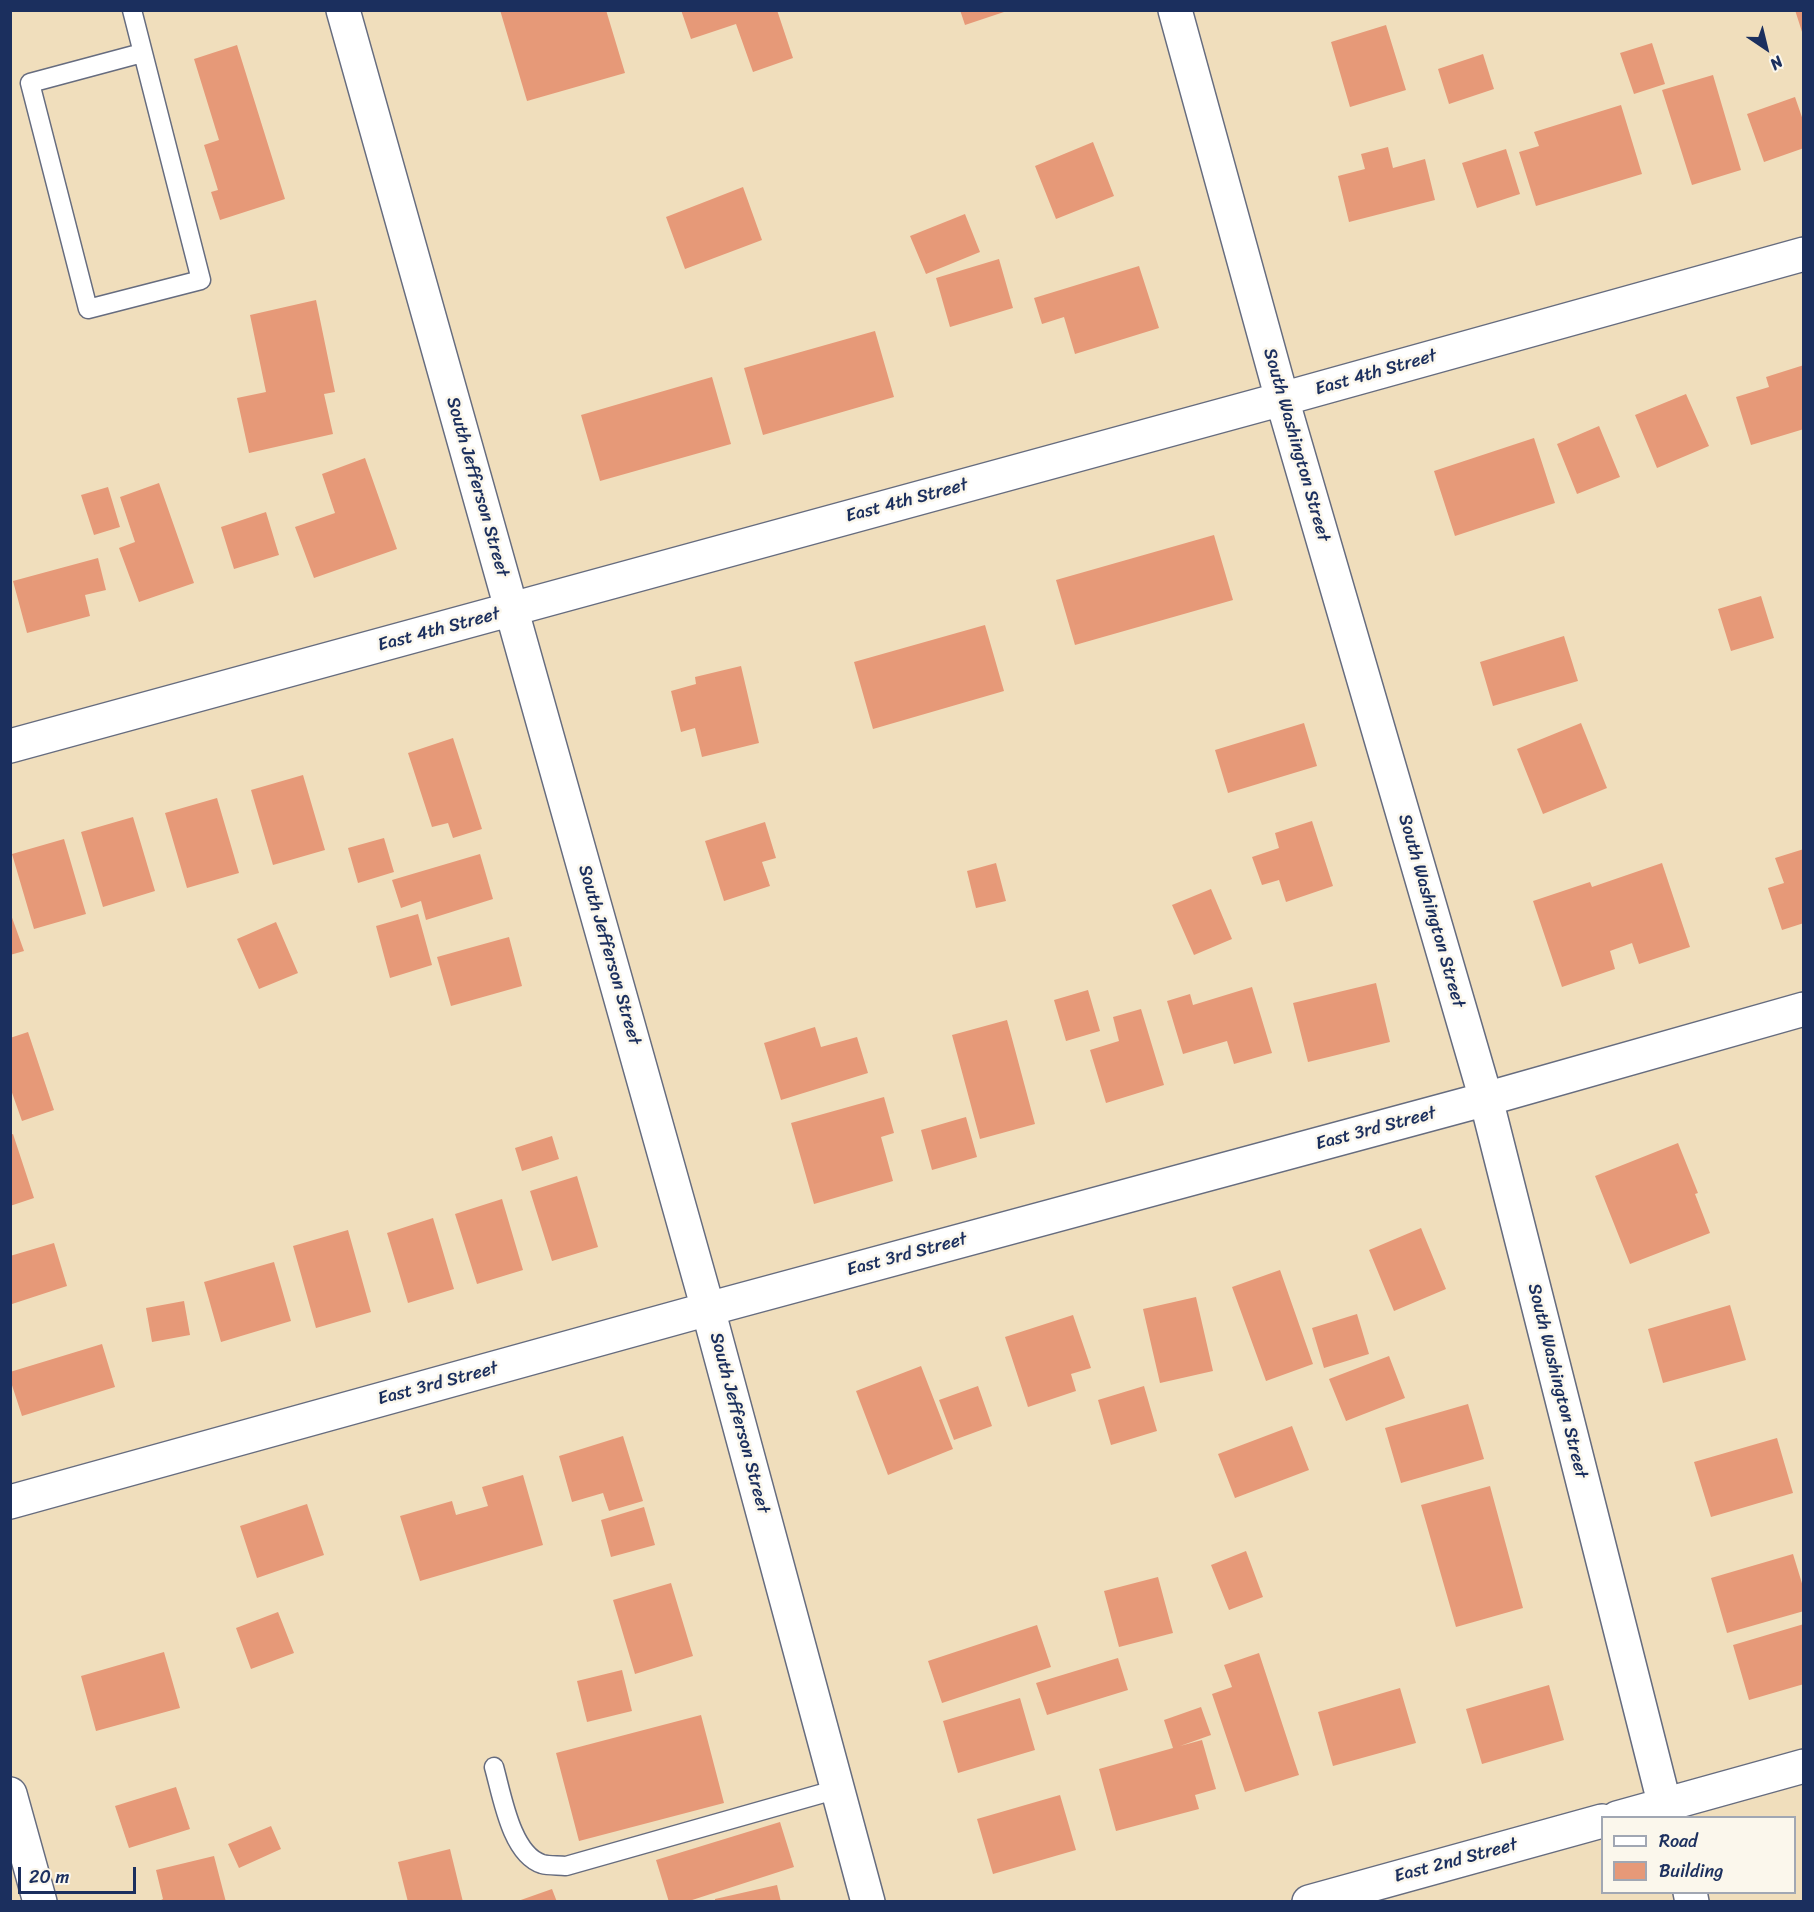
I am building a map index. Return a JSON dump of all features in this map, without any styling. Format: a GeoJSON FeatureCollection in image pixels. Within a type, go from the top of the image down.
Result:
{"type":"FeatureCollection","features":[{"type":"Feature","properties":{"kind":"street","name":"South Jefferson Street"},"geometry":{"type":"LineString","coordinates":[[343,10],[708,1309],[868,1902]]}},
{"type":"Feature","properties":{"kind":"street","name":"South Washington Street"},"geometry":{"type":"LineString","coordinates":[[1175,10],[1282,399],[1486,1099],[1666,1811]]}},
{"type":"Feature","properties":{"kind":"street","name":"East 4th Street"},"geometry":{"type":"LineString","coordinates":[[10,746],[1282,399],[1803,254]]}},
{"type":"Feature","properties":{"kind":"street","name":"East 3rd Street"},"geometry":{"type":"LineString","coordinates":[[10,1502],[708,1309],[1486,1099],[1803,1009]]}},
{"type":"Feature","properties":{"kind":"street"},"geometry":{"type":"LineString","coordinates":[[1631,1816],[1666,1811],[1803,1766]]}},
{"type":"Feature","properties":{"kind":"street"},"geometry":{"type":"LineString","coordinates":[[10,1794],[40,1902]]}},
{"type":"Feature","properties":{"kind":"street","name":"East 2nd Street"},"geometry":{"type":"LineString","coordinates":[[1309,1902],[1601,1821]]}},
{"type":"Feature","properties":{"kind":"lane"},"geometry":{"type":"LineString","coordinates":[[132,10],[201,280],[88,309],[30,82],[142,53]]}},
{"type":"Feature","properties":{"kind":"lane"},"geometry":{"type":"LineString","coordinates":[[494,1767],[510,1823],[520,1847],[541,1863],[566,1866],[838,1789]]}},
{"type":"Feature","properties":{"kind":"building"},"geometry":{"type":"Polygon","coordinates":[[[500,10],[606,10],[625,73],[527,101],[500,10]]]}},
{"type":"Feature","properties":{"kind":"building"},"geometry":{"type":"Polygon","coordinates":[[[681,10],[777,10],[793,58],[753,72],[736,24],[691,39],[681,10]]]}},
{"type":"Feature","properties":{"kind":"building"},"geometry":{"type":"Polygon","coordinates":[[[960,10],[1007,10],[1007,11],[965,25],[960,10]]]}},
{"type":"Feature","properties":{"kind":"building"},"geometry":{"type":"Polygon","coordinates":[[[1795,10],[1804,10],[1804,35],[1803,35],[1795,10]]]}},
{"type":"Feature","properties":{"kind":"building"},"geometry":{"type":"Polygon","coordinates":[[[1386,25],[1406,90],[1350,107],[1331,42],[1386,25]]]}},
{"type":"Feature","properties":{"kind":"building"},"geometry":{"type":"Polygon","coordinates":[[[1652,43],[1665,84],[1634,94],[1620,53],[1652,43]]]}},
{"type":"Feature","properties":{"kind":"building"},"geometry":{"type":"Polygon","coordinates":[[[237,45],[285,199],[220,220],[211,192],[218,190],[204,145],[219,140],[194,59],[237,45]]]}},
{"type":"Feature","properties":{"kind":"building"},"geometry":{"type":"Polygon","coordinates":[[[1483,54],[1494,89],[1449,104],[1438,69],[1483,54]]]}},
{"type":"Feature","properties":{"kind":"building"},"geometry":{"type":"Polygon","coordinates":[[[1713,75],[1741,170],[1692,185],[1662,90],[1713,75]]]}},
{"type":"Feature","properties":{"kind":"building"},"geometry":{"type":"Polygon","coordinates":[[[1795,97],[1804,123],[1804,148],[1764,162],[1747,114],[1795,97]]]}},
{"type":"Feature","properties":{"kind":"building"},"geometry":{"type":"Polygon","coordinates":[[[1621,105],[1642,174],[1536,206],[1519,152],[1539,146],[1534,132],[1621,105]]]}},
{"type":"Feature","properties":{"kind":"building"},"geometry":{"type":"Polygon","coordinates":[[[1093,142],[1114,196],[1056,219],[1035,166],[1093,142]]]}},
{"type":"Feature","properties":{"kind":"building"},"geometry":{"type":"Polygon","coordinates":[[[1388,147],[1393,168],[1425,159],[1435,200],[1349,222],[1338,176],[1365,169],[1361,154],[1388,147]]]}},
{"type":"Feature","properties":{"kind":"building"},"geometry":{"type":"Polygon","coordinates":[[[1506,149],[1520,194],[1477,208],[1462,163],[1506,149]]]}},
{"type":"Feature","properties":{"kind":"building"},"geometry":{"type":"Polygon","coordinates":[[[743,187],[762,240],[685,269],[666,217],[743,187]]]}},
{"type":"Feature","properties":{"kind":"building"},"geometry":{"type":"Polygon","coordinates":[[[965,214],[980,252],[926,274],[910,236],[965,214]]]}},
{"type":"Feature","properties":{"kind":"building"},"geometry":{"type":"Polygon","coordinates":[[[999,259],[1013,308],[950,327],[936,278],[999,259]]]}},
{"type":"Feature","properties":{"kind":"building"},"geometry":{"type":"Polygon","coordinates":[[[1139,266],[1159,328],[1075,354],[1064,317],[1042,324],[1034,298],[1139,266]]]}},
{"type":"Feature","properties":{"kind":"building"},"geometry":{"type":"Polygon","coordinates":[[[316,300],[335,392],[324,394],[333,434],[249,453],[237,398],[266,392],[250,315],[316,300]]]}},
{"type":"Feature","properties":{"kind":"building"},"geometry":{"type":"Polygon","coordinates":[[[875,331],[894,397],[763,435],[744,368],[875,331]]]}},
{"type":"Feature","properties":{"kind":"building"},"geometry":{"type":"Polygon","coordinates":[[[1804,365],[1804,429],[1751,445],[1736,397],[1769,387],[1766,377],[1804,365]]]}},
{"type":"Feature","properties":{"kind":"building"},"geometry":{"type":"Polygon","coordinates":[[[712,377],[731,444],[600,481],[581,415],[712,377]]]}},
{"type":"Feature","properties":{"kind":"building"},"geometry":{"type":"Polygon","coordinates":[[[1686,394],[1709,446],[1657,468],[1635,415],[1686,394]]]}},
{"type":"Feature","properties":{"kind":"building"},"geometry":{"type":"Polygon","coordinates":[[[1599,426],[1620,477],[1577,494],[1557,444],[1599,426]]]}},
{"type":"Feature","properties":{"kind":"building"},"geometry":{"type":"Polygon","coordinates":[[[1534,438],[1555,503],[1455,536],[1434,471],[1534,438]]]}},
{"type":"Feature","properties":{"kind":"building"},"geometry":{"type":"Polygon","coordinates":[[[365,458],[397,549],[314,578],[295,527],[335,513],[322,474],[365,458]]]}},
{"type":"Feature","properties":{"kind":"building"},"geometry":{"type":"Polygon","coordinates":[[[159,483],[194,583],[139,602],[119,548],[135,542],[120,497],[159,483]]]}},
{"type":"Feature","properties":{"kind":"building"},"geometry":{"type":"Polygon","coordinates":[[[108,487],[120,527],[94,535],[81,495],[108,487]]]}},
{"type":"Feature","properties":{"kind":"building"},"geometry":{"type":"Polygon","coordinates":[[[266,512],[279,555],[234,569],[221,527],[266,512]]]}},
{"type":"Feature","properties":{"kind":"building"},"geometry":{"type":"Polygon","coordinates":[[[1214,535],[1233,600],[1075,645],[1056,580],[1214,535]]]}},
{"type":"Feature","properties":{"kind":"building"},"geometry":{"type":"Polygon","coordinates":[[[98,558],[106,590],[85,595],[90,616],[27,633],[13,581],[98,558]]]}},
{"type":"Feature","properties":{"kind":"building"},"geometry":{"type":"Polygon","coordinates":[[[1761,596],[1774,638],[1731,651],[1718,609],[1761,596]]]}},
{"type":"Feature","properties":{"kind":"building"},"geometry":{"type":"Polygon","coordinates":[[[985,625],[1004,691],[873,729],[854,662],[985,625]]]}},
{"type":"Feature","properties":{"kind":"building"},"geometry":{"type":"Polygon","coordinates":[[[1564,636],[1578,681],[1493,706],[1480,662],[1564,636]]]}},
{"type":"Feature","properties":{"kind":"building"},"geometry":{"type":"Polygon","coordinates":[[[741,666],[759,743],[702,757],[695,728],[681,732],[671,691],[696,684],[695,677],[741,666]]]}},
{"type":"Feature","properties":{"kind":"building"},"geometry":{"type":"Polygon","coordinates":[[[1304,723],[1317,766],[1228,793],[1215,750],[1304,723]]]}},
{"type":"Feature","properties":{"kind":"building"},"geometry":{"type":"Polygon","coordinates":[[[1581,723],[1607,788],[1543,814],[1517,749],[1581,723]]]}},
{"type":"Feature","properties":{"kind":"building"},"geometry":{"type":"Polygon","coordinates":[[[453,738],[482,829],[453,838],[448,823],[432,827],[408,753],[453,738]]]}},
{"type":"Feature","properties":{"kind":"building"},"geometry":{"type":"Polygon","coordinates":[[[303,775],[325,850],[273,865],[251,790],[303,775]]]}},
{"type":"Feature","properties":{"kind":"building"},"geometry":{"type":"Polygon","coordinates":[[[217,798],[239,873],[187,888],[165,813],[217,798]]]}},
{"type":"Feature","properties":{"kind":"building"},"geometry":{"type":"Polygon","coordinates":[[[133,817],[155,891],[103,907],[81,832],[133,817]]]}},
{"type":"Feature","properties":{"kind":"building"},"geometry":{"type":"Polygon","coordinates":[[[1312,821],[1333,886],[1286,902],[1279,880],[1262,885],[1252,857],[1279,848],[1275,833],[1312,821]]]}},
{"type":"Feature","properties":{"kind":"building"},"geometry":{"type":"Polygon","coordinates":[[[765,822],[776,858],[762,862],[770,886],[724,901],[705,841],[765,822]]]}},
{"type":"Feature","properties":{"kind":"building"},"geometry":{"type":"Polygon","coordinates":[[[384,838],[394,872],[358,883],[348,848],[384,838]]]}},
{"type":"Feature","properties":{"kind":"building"},"geometry":{"type":"Polygon","coordinates":[[[64,839],[86,914],[34,929],[12,854],[64,839]]]}},
{"type":"Feature","properties":{"kind":"building"},"geometry":{"type":"Polygon","coordinates":[[[1804,849],[1804,923],[1782,930],[1768,888],[1784,883],[1775,858],[1804,849]]]}},
{"type":"Feature","properties":{"kind":"building"},"geometry":{"type":"Polygon","coordinates":[[[480,854],[493,899],[426,920],[421,901],[401,908],[392,880],[480,854]]]}},
{"type":"Feature","properties":{"kind":"building"},"geometry":{"type":"Polygon","coordinates":[[[996,863],[1006,901],[976,908],[967,871],[996,863]]]}},
{"type":"Feature","properties":{"kind":"building"},"geometry":{"type":"Polygon","coordinates":[[[1662,863],[1690,947],[1639,964],[1632,943],[1610,951],[1615,969],[1562,987],[1533,901],[1590,882],[1592,887],[1662,863]]]}},
{"type":"Feature","properties":{"kind":"building"},"geometry":{"type":"Polygon","coordinates":[[[1211,889],[1232,939],[1194,955],[1172,905],[1211,889]]]}},
{"type":"Feature","properties":{"kind":"building"},"geometry":{"type":"Polygon","coordinates":[[[10,912],[24,951],[10,955],[10,912]]]}},
{"type":"Feature","properties":{"kind":"building"},"geometry":{"type":"Polygon","coordinates":[[[418,914],[432,965],[390,978],[376,926],[418,914]]]}},
{"type":"Feature","properties":{"kind":"building"},"geometry":{"type":"Polygon","coordinates":[[[276,922],[298,973],[259,989],[237,939],[276,922]]]}},
{"type":"Feature","properties":{"kind":"building"},"geometry":{"type":"Polygon","coordinates":[[[509,937],[522,986],[451,1006],[437,957],[509,937]]]}},
{"type":"Feature","properties":{"kind":"building"},"geometry":{"type":"Polygon","coordinates":[[[1376,983],[1390,1042],[1308,1062],[1293,1003],[1376,983]]]}},
{"type":"Feature","properties":{"kind":"building"},"geometry":{"type":"Polygon","coordinates":[[[1252,987],[1272,1053],[1234,1064],[1227,1041],[1183,1054],[1167,1001],[1190,994],[1193,1005],[1252,987]]]}},
{"type":"Feature","properties":{"kind":"building"},"geometry":{"type":"Polygon","coordinates":[[[1088,990],[1100,1031],[1066,1041],[1054,1000],[1088,990]]]}},
{"type":"Feature","properties":{"kind":"building"},"geometry":{"type":"Polygon","coordinates":[[[1141,1009],[1164,1085],[1106,1103],[1090,1050],[1119,1041],[1113,1017],[1141,1009]]]}},
{"type":"Feature","properties":{"kind":"building"},"geometry":{"type":"Polygon","coordinates":[[[1007,1020],[1035,1124],[980,1139],[952,1035],[1007,1020]]]}},
{"type":"Feature","properties":{"kind":"building"},"geometry":{"type":"Polygon","coordinates":[[[815,1027],[821,1047],[857,1037],[868,1073],[781,1100],[764,1043],[815,1027]]]}},
{"type":"Feature","properties":{"kind":"building"},"geometry":{"type":"Polygon","coordinates":[[[28,1032],[54,1110],[22,1121],[10,1087],[10,1038],[28,1032]]]}},
{"type":"Feature","properties":{"kind":"building"},"geometry":{"type":"Polygon","coordinates":[[[884,1097],[894,1133],[881,1137],[893,1181],[814,1204],[791,1123],[884,1097]]]}},
{"type":"Feature","properties":{"kind":"building"},"geometry":{"type":"Polygon","coordinates":[[[966,1117],[977,1157],[932,1170],[921,1130],[966,1117]]]}},
{"type":"Feature","properties":{"kind":"building"},"geometry":{"type":"Polygon","coordinates":[[[13,1134],[34,1198],[10,1206],[10,1135],[13,1134]]]}},
{"type":"Feature","properties":{"kind":"building"},"geometry":{"type":"Polygon","coordinates":[[[552,1136],[559,1159],[522,1171],[515,1148],[552,1136]]]}},
{"type":"Feature","properties":{"kind":"building"},"geometry":{"type":"Polygon","coordinates":[[[1678,1143],[1698,1193],[1695,1194],[1710,1233],[1630,1264],[1595,1176],[1678,1143]]]}},
{"type":"Feature","properties":{"kind":"building"},"geometry":{"type":"Polygon","coordinates":[[[577,1176],[598,1247],[552,1261],[530,1191],[577,1176]]]}},
{"type":"Feature","properties":{"kind":"building"},"geometry":{"type":"Polygon","coordinates":[[[502,1199],[523,1270],[477,1284],[455,1214],[502,1199]]]}},
{"type":"Feature","properties":{"kind":"building"},"geometry":{"type":"Polygon","coordinates":[[[433,1218],[454,1289],[408,1303],[387,1233],[433,1218]]]}},
{"type":"Feature","properties":{"kind":"building"},"geometry":{"type":"Polygon","coordinates":[[[1421,1228],[1446,1289],[1394,1311],[1369,1250],[1421,1228]]]}},
{"type":"Feature","properties":{"kind":"building"},"geometry":{"type":"Polygon","coordinates":[[[348,1230],[371,1312],[316,1328],[293,1246],[348,1230]]]}},
{"type":"Feature","properties":{"kind":"building"},"geometry":{"type":"Polygon","coordinates":[[[54,1243],[67,1286],[12,1304],[10,1256],[54,1243]]]}},
{"type":"Feature","properties":{"kind":"building"},"geometry":{"type":"Polygon","coordinates":[[[274,1262],[291,1321],[221,1342],[204,1282],[274,1262]]]}},
{"type":"Feature","properties":{"kind":"building"},"geometry":{"type":"Polygon","coordinates":[[[1280,1270],[1313,1364],[1266,1381],[1232,1287],[1280,1270]]]}},
{"type":"Feature","properties":{"kind":"building"},"geometry":{"type":"Polygon","coordinates":[[[1196,1297],[1213,1371],[1160,1383],[1143,1309],[1196,1297]]]}},
{"type":"Feature","properties":{"kind":"building"},"geometry":{"type":"Polygon","coordinates":[[[184,1301],[190,1335],[152,1342],[146,1308],[184,1301]]]}},
{"type":"Feature","properties":{"kind":"building"},"geometry":{"type":"Polygon","coordinates":[[[1730,1305],[1746,1360],[1663,1383],[1648,1329],[1730,1305]]]}},
{"type":"Feature","properties":{"kind":"building"},"geometry":{"type":"Polygon","coordinates":[[[1357,1314],[1369,1354],[1324,1368],[1312,1328],[1357,1314]]]}},
{"type":"Feature","properties":{"kind":"building"},"geometry":{"type":"Polygon","coordinates":[[[1073,1315],[1091,1368],[1071,1374],[1076,1391],[1028,1407],[1005,1337],[1073,1315]]]}},
{"type":"Feature","properties":{"kind":"building"},"geometry":{"type":"Polygon","coordinates":[[[102,1344],[115,1387],[22,1416],[10,1379],[10,1372],[102,1344]]]}},
{"type":"Feature","properties":{"kind":"building"},"geometry":{"type":"Polygon","coordinates":[[[1389,1356],[1405,1398],[1346,1421],[1329,1379],[1389,1356]]]}},
{"type":"Feature","properties":{"kind":"building"},"geometry":{"type":"Polygon","coordinates":[[[921,1366],[953,1449],[888,1475],[856,1391],[921,1366]]]}},
{"type":"Feature","properties":{"kind":"building"},"geometry":{"type":"Polygon","coordinates":[[[978,1386],[992,1426],[954,1440],[939,1400],[978,1386]]]}},
{"type":"Feature","properties":{"kind":"building"},"geometry":{"type":"Polygon","coordinates":[[[1144,1386],[1157,1431],[1111,1445],[1098,1400],[1144,1386]]]}},
{"type":"Feature","properties":{"kind":"building"},"geometry":{"type":"Polygon","coordinates":[[[1468,1404],[1484,1459],[1401,1483],[1385,1428],[1468,1404]]]}},
{"type":"Feature","properties":{"kind":"building"},"geometry":{"type":"Polygon","coordinates":[[[1292,1426],[1309,1470],[1235,1498],[1218,1454],[1292,1426]]]}},
{"type":"Feature","properties":{"kind":"building"},"geometry":{"type":"Polygon","coordinates":[[[623,1436],[643,1501],[609,1511],[603,1493],[572,1502],[559,1456],[623,1436]]]}},
{"type":"Feature","properties":{"kind":"building"},"geometry":{"type":"Polygon","coordinates":[[[1777,1438],[1793,1493],[1711,1517],[1694,1462],[1777,1438]]]}},
{"type":"Feature","properties":{"kind":"building"},"geometry":{"type":"Polygon","coordinates":[[[523,1475],[543,1545],[420,1581],[400,1516],[452,1501],[456,1515],[488,1506],[482,1487],[523,1475]]]}},
{"type":"Feature","properties":{"kind":"building"},"geometry":{"type":"Polygon","coordinates":[[[1490,1486],[1523,1608],[1456,1627],[1421,1505],[1490,1486]]]}},
{"type":"Feature","properties":{"kind":"building"},"geometry":{"type":"Polygon","coordinates":[[[307,1504],[324,1555],[257,1578],[240,1526],[307,1504]]]}},
{"type":"Feature","properties":{"kind":"building"},"geometry":{"type":"Polygon","coordinates":[[[644,1507],[655,1545],[611,1557],[601,1520],[644,1507]]]}},
{"type":"Feature","properties":{"kind":"building"},"geometry":{"type":"Polygon","coordinates":[[[1246,1551],[1263,1597],[1229,1610],[1211,1565],[1246,1551]]]}},
{"type":"Feature","properties":{"kind":"building"},"geometry":{"type":"Polygon","coordinates":[[[1793,1554],[1804,1590],[1804,1611],[1727,1633],[1711,1578],[1793,1554]]]}},
{"type":"Feature","properties":{"kind":"building"},"geometry":{"type":"Polygon","coordinates":[[[1158,1577],[1173,1633],[1119,1647],[1104,1591],[1158,1577]]]}},
{"type":"Feature","properties":{"kind":"building"},"geometry":{"type":"Polygon","coordinates":[[[671,1583],[693,1656],[635,1674],[613,1600],[671,1583]]]}},
{"type":"Feature","properties":{"kind":"building"},"geometry":{"type":"Polygon","coordinates":[[[278,1612],[294,1653],[251,1669],[236,1628],[278,1612]]]}},
{"type":"Feature","properties":{"kind":"building"},"geometry":{"type":"Polygon","coordinates":[[[1804,1624],[1804,1684],[1749,1700],[1733,1645],[1804,1624]]]}},
{"type":"Feature","properties":{"kind":"building"},"geometry":{"type":"Polygon","coordinates":[[[1037,1625],[1051,1667],[942,1703],[928,1661],[1037,1625]]]}},
{"type":"Feature","properties":{"kind":"building"},"geometry":{"type":"Polygon","coordinates":[[[164,1652],[180,1708],[96,1731],[81,1676],[164,1652]]]}},
{"type":"Feature","properties":{"kind":"building"},"geometry":{"type":"Polygon","coordinates":[[[1259,1653],[1299,1775],[1245,1792],[1212,1694],[1232,1687],[1224,1665],[1259,1653]]]}},
{"type":"Feature","properties":{"kind":"building"},"geometry":{"type":"Polygon","coordinates":[[[1118,1658],[1128,1690],[1047,1715],[1036,1683],[1118,1658]]]}},
{"type":"Feature","properties":{"kind":"building"},"geometry":{"type":"Polygon","coordinates":[[[622,1670],[632,1711],[587,1722],[577,1681],[622,1670]]]}},
{"type":"Feature","properties":{"kind":"building"},"geometry":{"type":"Polygon","coordinates":[[[1549,1685],[1564,1740],[1482,1764],[1466,1709],[1549,1685]]]}},
{"type":"Feature","properties":{"kind":"building"},"geometry":{"type":"Polygon","coordinates":[[[1400,1688],[1416,1743],[1333,1766],[1318,1712],[1400,1688]]]}},
{"type":"Feature","properties":{"kind":"building"},"geometry":{"type":"Polygon","coordinates":[[[1020,1698],[1035,1750],[958,1773],[943,1721],[1020,1698]]]}},
{"type":"Feature","properties":{"kind":"building"},"geometry":{"type":"Polygon","coordinates":[[[1201,1707],[1211,1735],[1180,1746],[1202,1740],[1216,1789],[1195,1795],[1199,1809],[1116,1831],[1099,1769],[1173,1748],[1164,1720],[1201,1707]]]}},
{"type":"Feature","properties":{"kind":"building"},"geometry":{"type":"Polygon","coordinates":[[[701,1715],[724,1803],[579,1841],[556,1753],[701,1715]]]}},
{"type":"Feature","properties":{"kind":"building"},"geometry":{"type":"Polygon","coordinates":[[[176,1787],[190,1829],[129,1848],[115,1806],[176,1787]]]}},
{"type":"Feature","properties":{"kind":"building"},"geometry":{"type":"Polygon","coordinates":[[[1060,1795],[1076,1850],[993,1874],[977,1819],[1060,1795]]]}},
{"type":"Feature","properties":{"kind":"building"},"geometry":{"type":"Polygon","coordinates":[[[780,1822],[794,1867],[686,1902],[669,1902],[656,1860],[780,1822]]]}},
{"type":"Feature","properties":{"kind":"building"},"geometry":{"type":"Polygon","coordinates":[[[271,1826],[281,1849],[239,1868],[228,1844],[271,1826]]]}},
{"type":"Feature","properties":{"kind":"building"},"geometry":{"type":"Polygon","coordinates":[[[450,1849],[463,1902],[408,1902],[398,1862],[450,1849]]]}},
{"type":"Feature","properties":{"kind":"building"},"geometry":{"type":"Polygon","coordinates":[[[214,1856],[226,1902],[157,1902],[163,1899],[156,1870],[214,1856]]]}},
{"type":"Feature","properties":{"kind":"building"},"geometry":{"type":"Polygon","coordinates":[[[777,1885],[781,1902],[715,1902],[715,1899],[777,1885]]]}},
{"type":"Feature","properties":{"kind":"building"},"geometry":{"type":"Polygon","coordinates":[[[552,1889],[557,1902],[518,1902],[518,1901],[552,1889]]]}}]}
